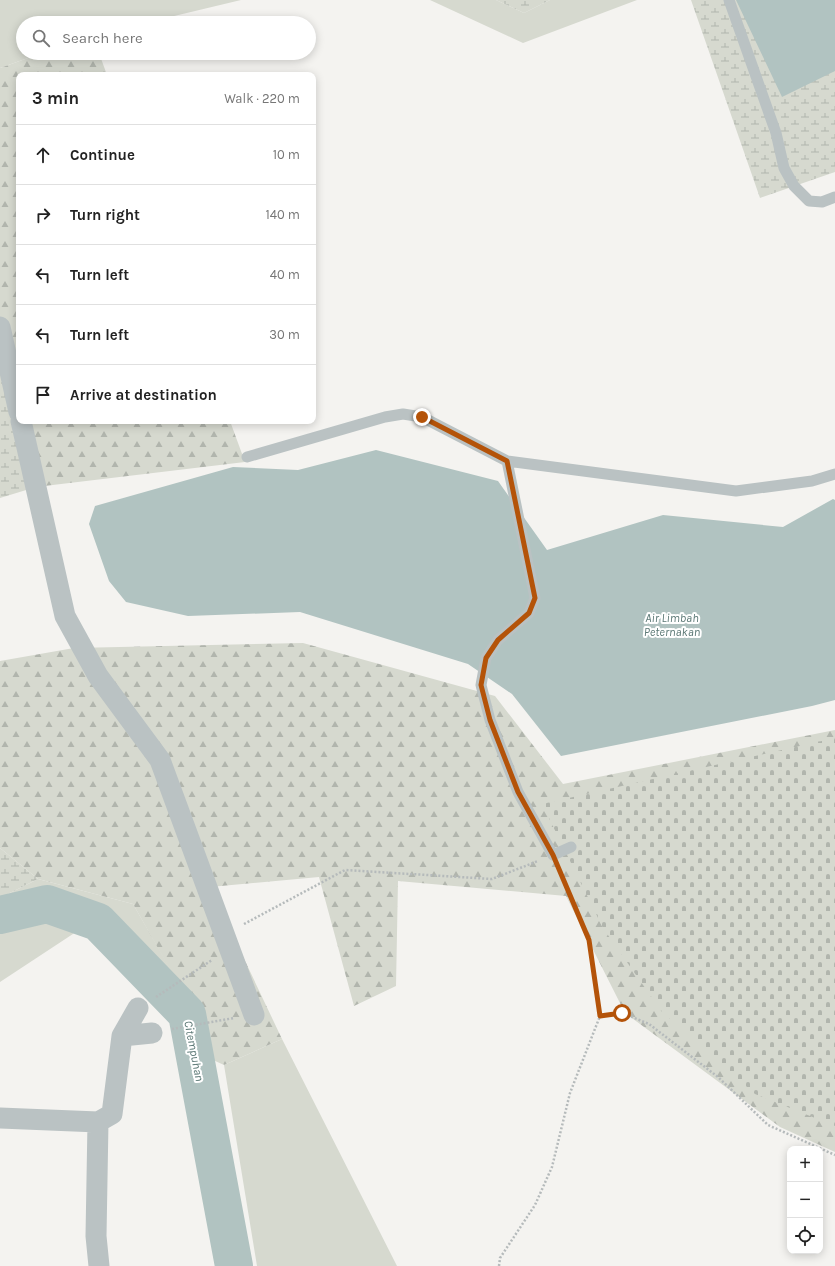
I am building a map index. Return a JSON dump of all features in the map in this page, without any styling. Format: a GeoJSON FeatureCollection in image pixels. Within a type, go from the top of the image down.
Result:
{"type":"FeatureCollection","features":[{"type":"Feature","properties":{"kind":"street"},"geometry":{"type":"LineString","coordinates":[[0,326],[16,398]]}},
{"type":"Feature","properties":{"kind":"street"},"geometry":{"type":"LineString","coordinates":[[22,424],[65,616],[98,676],[160,760],[254,1015]]}},
{"type":"Feature","properties":{"kind":"street"},"geometry":{"type":"LineString","coordinates":[[0,1118],[98,1122],[112,1114],[122,1036],[138,1008]]}},
{"type":"Feature","properties":{"kind":"street"},"geometry":{"type":"LineString","coordinates":[[122,1036],[152,1033]]}},
{"type":"Feature","properties":{"kind":"street"},"geometry":{"type":"LineString","coordinates":[[98,1122],[96,1236],[99,1266]]}},
{"type":"Feature","properties":{"kind":"lane"},"geometry":{"type":"LineString","coordinates":[[729,0],[776,133],[784,168],[794,186],[809,201],[822,202],[835,197]]}},
{"type":"Feature","properties":{"kind":"lane"},"geometry":{"type":"LineString","coordinates":[[246,457],[384,417],[403,414],[422,417],[507,461],[736,492],[812,481],[835,474]]}},
{"type":"Feature","properties":{"kind":"lane"},"geometry":{"type":"LineString","coordinates":[[507,461],[535,598],[529,613],[498,640],[486,658],[481,685],[490,720],[518,792],[553,855],[571,847]]}},
{"type":"Feature","properties":{"kind":"path"},"geometry":{"type":"LineString","coordinates":[[138,1008],[226,942],[345,870],[492,879],[553,855],[589,940],[600,1016],[570,1092],[552,1167],[535,1204],[500,1258],[499,1266]]}},
{"type":"Feature","properties":{"kind":"path"},"geometry":{"type":"LineString","coordinates":[[600,1016],[622,1013],[649,1024],[718,1077],[768,1125],[835,1155]]}},
{"type":"Feature","properties":{"kind":"path"},"geometry":{"type":"LineString","coordinates":[[152,1033],[254,1015]]}},
{"type":"Feature","properties":{"kind":"green space"},"geometry":{"type":"Polygon","coordinates":[[[0,0],[241,0],[174,16],[16,16],[16,60],[22,60],[0,68],[0,0]]]}},
{"type":"Feature","properties":{"kind":"green space"},"geometry":{"type":"Polygon","coordinates":[[[430,0],[496,0],[524,13],[550,0],[637,0],[523,43],[430,0]]]}},
{"type":"Feature","properties":{"kind":"green space"},"geometry":{"type":"Polygon","coordinates":[[[496,0],[550,0],[524,13],[496,0]]]}},
{"type":"Feature","properties":{"kind":"green space"},"geometry":{"type":"Polygon","coordinates":[[[691,0],[835,0],[835,172],[760,198],[691,0]]]}},
{"type":"Feature","properties":{"kind":"green space"},"geometry":{"type":"Polygon","coordinates":[[[22,60],[102,60],[106,72],[16,72],[16,407],[0,340],[0,68],[22,60]]]}},
{"type":"Feature","properties":{"kind":"green space"},"geometry":{"type":"Polygon","coordinates":[[[0,340],[16,405],[16,424],[21,424],[36,487],[0,498],[0,340]]]}},
{"type":"Feature","properties":{"kind":"green space"},"geometry":{"type":"Polygon","coordinates":[[[21,424],[231,424],[245,462],[36,487],[21,424]]]}},
{"type":"Feature","properties":{"kind":"green space"},"geometry":{"type":"Polygon","coordinates":[[[303,643],[495,696],[563,784],[835,730],[835,1152],[780,1127],[625,1013],[566,896],[398,881],[396,986],[354,1006],[319,877],[210,887],[282,1039],[224,1065],[133,904],[38,879],[0,848],[0,661],[74,648],[303,643]]]}},
{"type":"Feature","properties":{"kind":"green space"},"geometry":{"type":"Polygon","coordinates":[[[835,738],[835,1126],[755,1094],[662,1012],[603,928],[542,804],[835,738]]]}},
{"type":"Feature","properties":{"kind":"green space"},"geometry":{"type":"Polygon","coordinates":[[[0,848],[38,879],[0,898],[0,848]]]}},
{"type":"Feature","properties":{"kind":"green space"},"geometry":{"type":"Polygon","coordinates":[[[38,879],[133,904],[220,1055],[224,1065],[213,1060],[79,930],[0,982],[0,898],[38,879]]]}},
{"type":"Feature","properties":{"kind":"green space"},"geometry":{"type":"Polygon","coordinates":[[[282,1039],[397,1266],[257,1266],[224,1065],[282,1039]]]}},
{"type":"Feature","properties":{"kind":"water"},"geometry":{"type":"Polygon","coordinates":[[[736,0],[835,0],[835,71],[782,97],[736,0]]]}},
{"type":"Feature","properties":{"kind":"water","name":"Air Limbah Peternakan"},"geometry":{"type":"Polygon","coordinates":[[[376,450],[498,481],[547,550],[663,515],[783,527],[833,499],[835,500],[835,700],[812,706],[561,756],[512,694],[468,664],[300,612],[188,616],[126,602],[109,581],[89,524],[95,506],[233,467],[298,470],[376,450]]]}},
{"type":"Feature","properties":{"kind":"waterway","name":"Citempuhan"},"geometry":{"type":"LineString","coordinates":[[0,915],[47,904],[98,922],[187,1014],[234,1266]]}},
{"type":"Feature","properties":{"kind":"route"},"geometry":{"type":"LineString","coordinates":[[422,417],[507,461],[535,598],[529,613],[498,640],[486,658],[481,685],[490,720],[518,792],[553,855],[589,940],[600,1016],[622,1013]]}}]}
